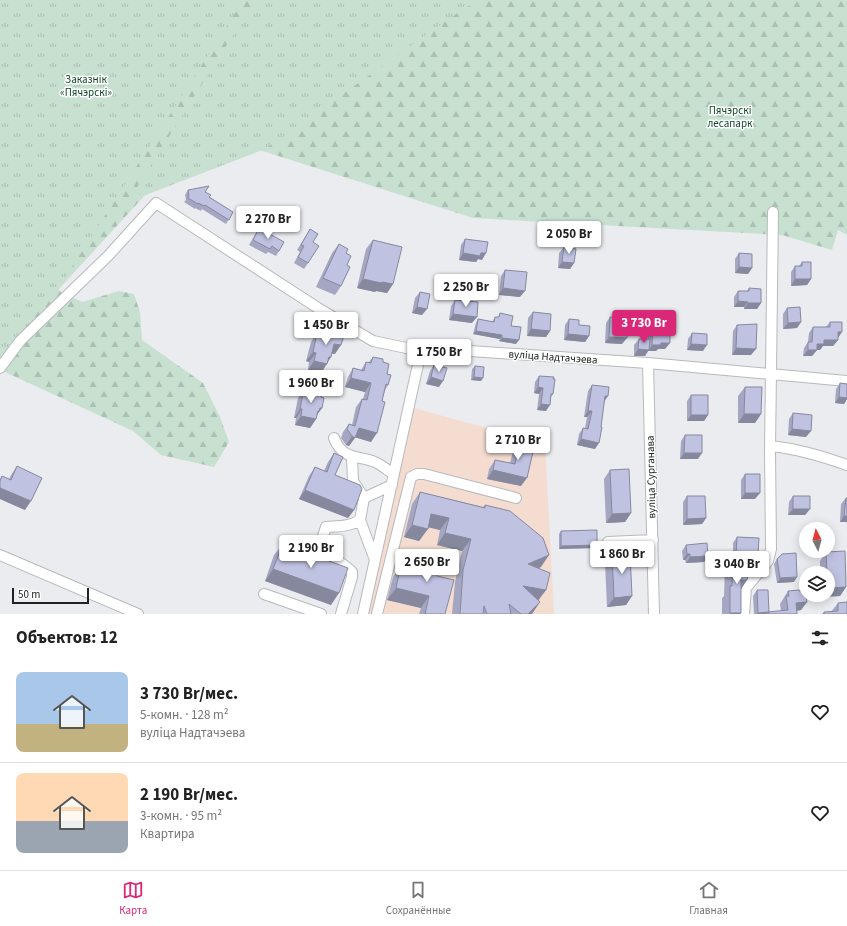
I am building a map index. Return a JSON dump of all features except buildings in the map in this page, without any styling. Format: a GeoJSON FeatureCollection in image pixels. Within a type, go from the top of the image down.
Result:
{"type":"FeatureCollection","features":[{"type":"Feature","properties":{"kind":"street","name":"вуліца Надтачэева"},"geometry":{"type":"LineString","coordinates":[[0,368],[20,341],[108,256],[156,203],[318,308],[374,341],[421,351],[426,348],[648,363],[847,381]]}},
{"type":"Feature","properties":{"kind":"street"},"geometry":{"type":"LineString","coordinates":[[744,614],[746,588],[768,561],[771,549],[774,212]]}},
{"type":"Feature","properties":{"kind":"street"},"geometry":{"type":"LineString","coordinates":[[363,614],[421,351]]}},
{"type":"Feature","properties":{"kind":"street","name":"вуліца Сурганава"},"geometry":{"type":"LineString","coordinates":[[648,363],[654,614]]}},
{"type":"Feature","properties":{"kind":"street"},"geometry":{"type":"LineString","coordinates":[[334,438],[337,447],[352,458],[375,462],[393,480]]}},
{"type":"Feature","properties":{"kind":"street"},"geometry":{"type":"LineString","coordinates":[[771,446],[816,454],[847,465]]}},
{"type":"Feature","properties":{"kind":"street"},"geometry":{"type":"LineString","coordinates":[[352,458],[353,480],[364,498],[360,520],[375,560]]}},
{"type":"Feature","properties":{"kind":"street"},"geometry":{"type":"LineString","coordinates":[[377,614],[411,477],[417,474],[424,474],[516,498]]}},
{"type":"Feature","properties":{"kind":"street"},"geometry":{"type":"LineString","coordinates":[[364,498],[393,480]]}},
{"type":"Feature","properties":{"kind":"street"},"geometry":{"type":"LineString","coordinates":[[341,614],[352,577],[352,572],[347,566],[323,550],[320,545],[326,527],[344,526],[353,524],[360,520]]}},
{"type":"Feature","properties":{"kind":"street"},"geometry":{"type":"LineString","coordinates":[[608,542],[653,540]]}},
{"type":"Feature","properties":{"kind":"street"},"geometry":{"type":"LineString","coordinates":[[0,555],[138,614]]}},
{"type":"Feature","properties":{"kind":"street"},"geometry":{"type":"LineString","coordinates":[[264,594],[321,614]]}},
{"type":"Feature","properties":{"kind":"shaded area"},"geometry":{"type":"Polygon","coordinates":[[[414,408],[545,444],[554,614],[368,614],[414,408]]]}},
{"type":"Feature","properties":{"kind":"green space","name":"Пячэрскі лесапарк"},"geometry":{"type":"Polygon","coordinates":[[[0,0],[847,0],[847,235],[838,230],[832,250],[782,235],[473,218],[203,132],[58,290],[82,302],[119,291],[134,294],[140,312],[142,340],[203,383],[220,417],[229,442],[214,467],[161,455],[133,431],[5,372],[0,373],[0,0]]]}},
{"type":"Feature","properties":{"kind":"green space","name":"Заказнік «Пячэрскі»"},"geometry":{"type":"Polygon","coordinates":[[[0,0],[243,1],[57,290],[0,357],[0,0]]]}},
{"type":"Feature","properties":{"kind":"green space"},"geometry":{"type":"Polygon","coordinates":[[[255,0],[478,0],[450,18],[265,149],[143,196],[134,192],[255,0]]]}}]}
